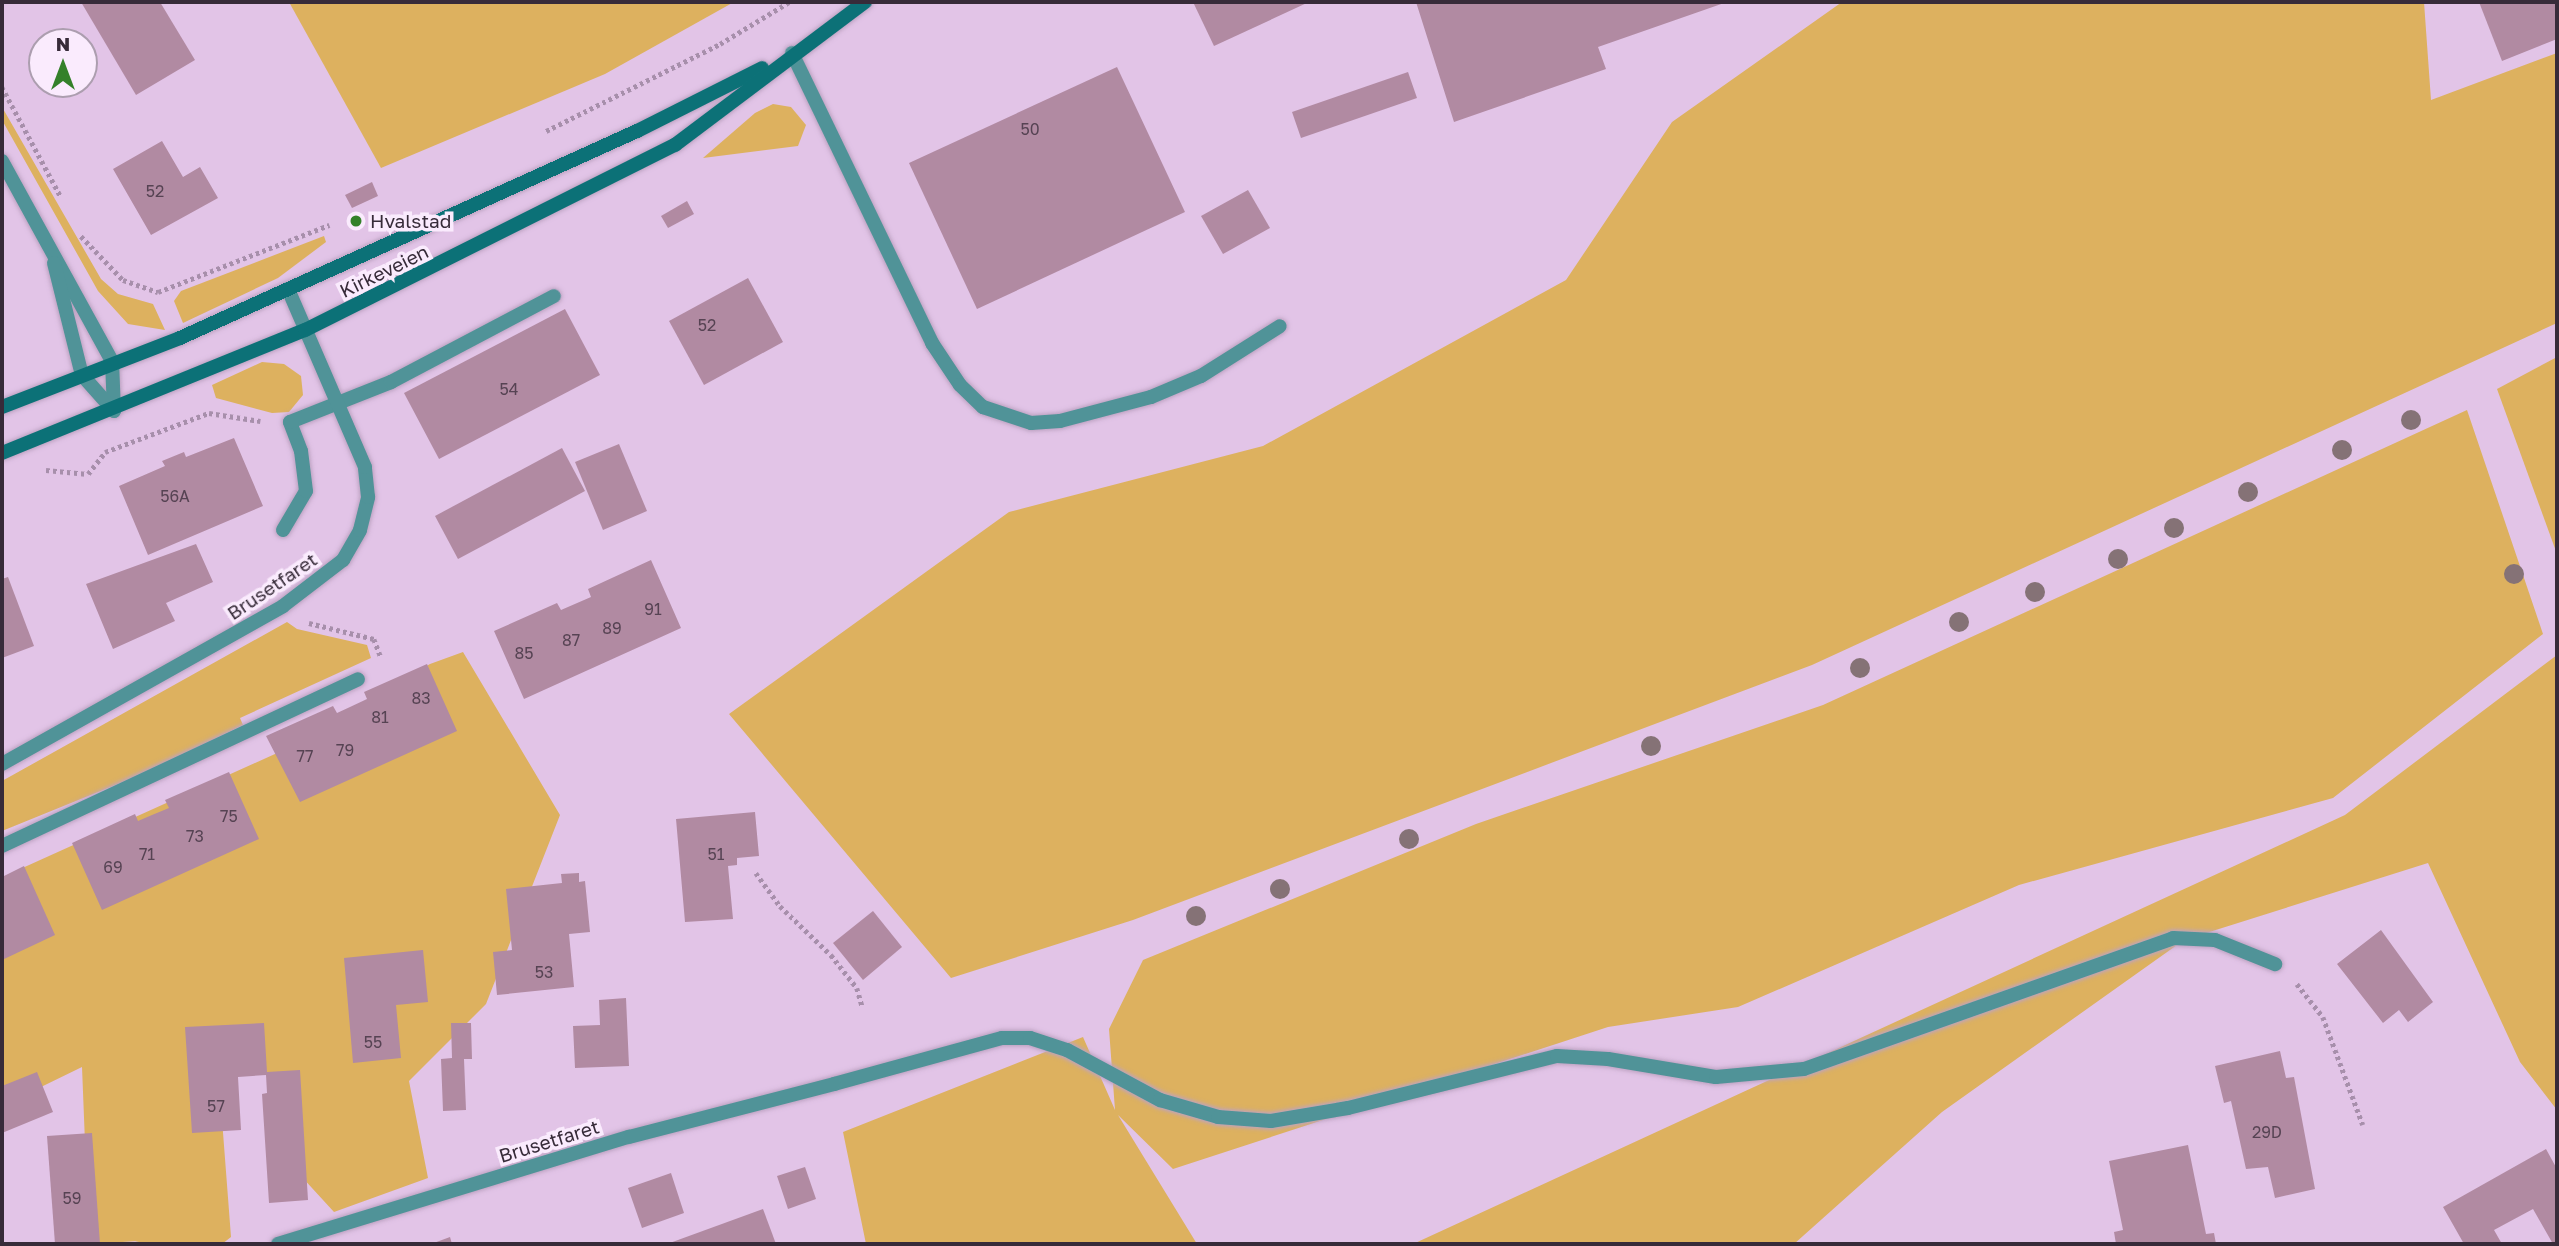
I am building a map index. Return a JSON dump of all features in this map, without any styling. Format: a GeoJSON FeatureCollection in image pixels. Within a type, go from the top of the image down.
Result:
{"type":"FeatureCollection","features":[{"type":"Feature","properties":{"kind":"main road","name":"Kirkeveien"},"geometry":{"type":"LineString","coordinates":[[2,453],[114,411],[305,330],[675,145],[792,53],[866,2]]}},
{"type":"Feature","properties":{"kind":"main road","name":"Kirkeveien"},"geometry":{"type":"LineString","coordinates":[[2,407],[112,361],[180,338],[638,131],[792,53]]}},
{"type":"Feature","properties":{"kind":"street"},"geometry":{"type":"LineString","coordinates":[[792,53],[932,343],[960,385],[983,407],[1031,423],[1059,421],[1151,397],[1201,376],[1280,326]]}},
{"type":"Feature","properties":{"kind":"street"},"geometry":{"type":"LineString","coordinates":[[2,161],[112,361],[114,411]]}},
{"type":"Feature","properties":{"kind":"street"},"geometry":{"type":"LineString","coordinates":[[48,241],[82,375],[114,411]]}},
{"type":"Feature","properties":{"kind":"street","name":"Brusetfaret"},"geometry":{"type":"LineString","coordinates":[[2,764],[283,606],[343,560],[360,530],[368,497],[365,467],[288,289]]}},
{"type":"Feature","properties":{"kind":"street"},"geometry":{"type":"LineString","coordinates":[[283,530],[306,491],[301,451],[290,422],[391,383],[554,296]]}},
{"type":"Feature","properties":{"kind":"street"},"geometry":{"type":"LineString","coordinates":[[2,846],[358,679]]}},
{"type":"Feature","properties":{"kind":"street","name":"Brusetfaret"},"geometry":{"type":"LineString","coordinates":[[278,1244],[629,1137],[1002,1038],[1030,1038],[1067,1051],[1160,1100],[1218,1117],[1271,1121],[1348,1108],[1557,1056],[1608,1059],[1716,1077],[1747,1078],[1804,1069],[2173,938],[2215,940],[2275,964]]}},
{"type":"Feature","properties":{"kind":"path"},"geometry":{"type":"LineString","coordinates":[[546,131],[720,44],[789,2]]}},
{"type":"Feature","properties":{"kind":"path"},"geometry":{"type":"LineString","coordinates":[[2,87],[66,208]]}},
{"type":"Feature","properties":{"kind":"path"},"geometry":{"type":"LineString","coordinates":[[77,228],[123,280],[159,292],[329,225]]}},
{"type":"Feature","properties":{"kind":"path"},"geometry":{"type":"LineString","coordinates":[[43,470],[88,474],[105,452],[209,413],[290,422]]}},
{"type":"Feature","properties":{"kind":"path"},"geometry":{"type":"LineString","coordinates":[[283,606],[298,621],[374,639],[382,660],[358,679]]}},
{"type":"Feature","properties":{"kind":"path"},"geometry":{"type":"LineString","coordinates":[[756,873],[787,914],[840,966],[857,988],[862,1006]]}},
{"type":"Feature","properties":{"kind":"path"},"geometry":{"type":"LineString","coordinates":[[2275,964],[2323,1017],[2362,1125]]}},
{"type":"Feature","properties":{"kind":"shaded area"},"geometry":{"type":"Polygon","coordinates":[[[289,2],[734,2],[605,74],[381,168],[289,2]]]}},
{"type":"Feature","properties":{"kind":"shaded area"},"geometry":{"type":"Polygon","coordinates":[[[1842,2],[2424,2],[2431,100],[2557,53],[2557,323],[1812,665],[1133,920],[951,978],[729,714],[1009,512],[1263,446],[1566,280],[1672,122],[1842,2]]]}},
{"type":"Feature","properties":{"kind":"shaded area"},"geometry":{"type":"Polygon","coordinates":[[[773,104],[791,107],[806,125],[798,146],[703,158],[755,113],[773,104]]]}},
{"type":"Feature","properties":{"kind":"shaded area"},"geometry":{"type":"Polygon","coordinates":[[[2,107],[101,279],[118,294],[153,304],[165,330],[128,324],[98,291],[2,120],[2,107]]]}},
{"type":"Feature","properties":{"kind":"shaded area"},"geometry":{"type":"Polygon","coordinates":[[[324,236],[326,242],[278,278],[183,323],[174,301],[181,291],[324,236]]]}},
{"type":"Feature","properties":{"kind":"shaded area"},"geometry":{"type":"Polygon","coordinates":[[[2557,357],[2557,554],[2497,389],[2557,357]]]}},
{"type":"Feature","properties":{"kind":"shaded area"},"geometry":{"type":"Polygon","coordinates":[[[262,362],[284,364],[301,376],[303,395],[289,412],[272,413],[216,398],[212,385],[262,362]]]}},
{"type":"Feature","properties":{"kind":"shaded area"},"geometry":{"type":"Polygon","coordinates":[[[2467,410],[2543,634],[2333,798],[2019,885],[1738,1007],[1608,1027],[1173,1169],[1118,1115],[1197,1244],[866,1244],[843,1132],[1083,1037],[1115,1110],[1109,1029],[1143,960],[1476,824],[1823,705],[2467,410]]]}},
{"type":"Feature","properties":{"kind":"shaded area"},"geometry":{"type":"Polygon","coordinates":[[[287,622],[297,629],[367,645],[371,658],[240,718],[243,725],[140,775],[2,831],[2,781],[287,622]]]}},
{"type":"Feature","properties":{"kind":"shaded area"},"geometry":{"type":"Polygon","coordinates":[[[463,652],[560,815],[486,1004],[409,1081],[428,1178],[334,1212],[290,1164],[259,1042],[217,1054],[231,1237],[222,1244],[127,1244],[139,1241],[89,1244],[82,1067],[2,1106],[2,912],[32,903],[18,870],[286,749],[430,664],[463,652]]]}},
{"type":"Feature","properties":{"kind":"shaded area"},"geometry":{"type":"Polygon","coordinates":[[[2557,655],[2557,1110],[2520,1062],[2428,863],[2184,940],[1942,1112],[1794,1244],[1413,1244],[2345,815],[2557,655]]]}},
{"type":"Feature","properties":{"kind":"building"},"geometry":{"type":"Polygon","coordinates":[[[81,2],[160,2],[195,60],[136,95],[81,2]]]}},
{"type":"Feature","properties":{"kind":"building"},"geometry":{"type":"Polygon","coordinates":[[[1193,2],[1309,2],[1214,46],[1193,2]]]}},
{"type":"Feature","properties":{"kind":"building"},"geometry":{"type":"Polygon","coordinates":[[[1416,2],[1727,2],[1598,47],[1606,69],[1454,122],[1416,2]]]}},
{"type":"Feature","properties":{"kind":"building"},"geometry":{"type":"Polygon","coordinates":[[[2479,2],[2557,2],[2557,39],[2502,61],[2479,2]]]}},
{"type":"Feature","properties":{"kind":"building"},"geometry":{"type":"Polygon","coordinates":[[[1117,67],[1185,212],[977,309],[909,163],[1117,67]]]}},
{"type":"Feature","properties":{"kind":"building"},"geometry":{"type":"Polygon","coordinates":[[[1408,72],[1417,98],[1301,138],[1292,112],[1408,72]]]}},
{"type":"Feature","properties":{"kind":"building"},"geometry":{"type":"Polygon","coordinates":[[[162,141],[183,177],[200,167],[218,198],[151,235],[113,169],[162,141]]]}},
{"type":"Feature","properties":{"kind":"building"},"geometry":{"type":"Polygon","coordinates":[[[372,182],[378,196],[352,208],[345,195],[372,182]]]}},
{"type":"Feature","properties":{"kind":"building"},"geometry":{"type":"Polygon","coordinates":[[[1248,190],[1270,228],[1223,254],[1201,216],[1248,190]]]}},
{"type":"Feature","properties":{"kind":"building"},"geometry":{"type":"Polygon","coordinates":[[[687,201],[694,214],[668,228],[661,216],[687,201]]]}},
{"type":"Feature","properties":{"kind":"building"},"geometry":{"type":"Polygon","coordinates":[[[748,278],[783,342],[704,385],[669,321],[748,278]]]}},
{"type":"Feature","properties":{"kind":"building"},"geometry":{"type":"Polygon","coordinates":[[[565,309],[600,375],[439,459],[404,393],[565,309]]]}},
{"type":"Feature","properties":{"kind":"building"},"geometry":{"type":"Polygon","coordinates":[[[234,438],[263,506],[148,555],[119,486],[165,466],[162,461],[184,452],[186,457],[234,438]]]}},
{"type":"Feature","properties":{"kind":"building"},"geometry":{"type":"Polygon","coordinates":[[[619,444],[647,511],[603,530],[575,462],[619,444]]]}},
{"type":"Feature","properties":{"kind":"building"},"geometry":{"type":"Polygon","coordinates":[[[562,448],[585,491],[458,559],[435,516],[562,448]]]}},
{"type":"Feature","properties":{"kind":"building"},"geometry":{"type":"Polygon","coordinates":[[[196,544],[213,582],[166,603],[175,621],[113,649],[86,584],[196,544]]]}},
{"type":"Feature","properties":{"kind":"building"},"geometry":{"type":"Polygon","coordinates":[[[651,560],[681,628],[524,699],[494,631],[557,603],[561,610],[591,597],[588,589],[651,560]]]}},
{"type":"Feature","properties":{"kind":"building"},"geometry":{"type":"Polygon","coordinates":[[[8,577],[34,646],[2,658],[2,579],[8,577]]]}},
{"type":"Feature","properties":{"kind":"building"},"geometry":{"type":"Polygon","coordinates":[[[427,664],[457,731],[300,802],[266,736],[333,706],[337,713],[367,699],[364,692],[427,664]]]}},
{"type":"Feature","properties":{"kind":"building"},"geometry":{"type":"Polygon","coordinates":[[[229,772],[259,839],[102,910],[72,843],[135,814],[138,821],[169,808],[165,800],[229,772]]]}},
{"type":"Feature","properties":{"kind":"building"},"geometry":{"type":"Polygon","coordinates":[[[755,812],[759,856],[737,858],[737,865],[728,866],[733,919],[685,922],[676,819],[755,812]]]}},
{"type":"Feature","properties":{"kind":"building"},"geometry":{"type":"Polygon","coordinates":[[[24,866],[55,935],[2,960],[2,877],[24,866]]]}},
{"type":"Feature","properties":{"kind":"building"},"geometry":{"type":"Polygon","coordinates":[[[579,873],[579,882],[585,881],[590,932],[569,934],[574,987],[497,995],[493,952],[512,950],[506,889],[562,883],[561,874],[579,873]]]}},
{"type":"Feature","properties":{"kind":"building"},"geometry":{"type":"Polygon","coordinates":[[[873,911],[902,947],[863,980],[833,943],[873,911]]]}},
{"type":"Feature","properties":{"kind":"building"},"geometry":{"type":"Polygon","coordinates":[[[2381,930],[2433,1002],[2408,1022],[2399,1010],[2383,1023],[2337,964],[2381,930]]]}},
{"type":"Feature","properties":{"kind":"building"},"geometry":{"type":"Polygon","coordinates":[[[423,950],[428,1002],[396,1005],[401,1058],[353,1063],[344,958],[423,950]]]}},
{"type":"Feature","properties":{"kind":"building"},"geometry":{"type":"Polygon","coordinates":[[[626,998],[629,1066],[575,1068],[573,1026],[600,1025],[599,1000],[626,998]]]}},
{"type":"Feature","properties":{"kind":"building"},"geometry":{"type":"Polygon","coordinates":[[[264,1023],[267,1072],[300,1070],[308,1200],[269,1203],[262,1094],[267,1093],[266,1075],[238,1077],[241,1130],[192,1133],[185,1027],[264,1023]]]}},
{"type":"Feature","properties":{"kind":"building"},"geometry":{"type":"Polygon","coordinates":[[[451,1023],[471,1023],[472,1059],[464,1059],[466,1110],[443,1111],[441,1059],[452,1058],[451,1023]]]}},
{"type":"Feature","properties":{"kind":"building"},"geometry":{"type":"Polygon","coordinates":[[[2280,1051],[2286,1078],[2294,1077],[2315,1189],[2275,1198],[2268,1167],[2246,1169],[2231,1101],[2224,1103],[2215,1066],[2280,1051]]]}},
{"type":"Feature","properties":{"kind":"building"},"geometry":{"type":"Polygon","coordinates":[[[37,1072],[53,1112],[2,1133],[2,1086],[37,1072]]]}},
{"type":"Feature","properties":{"kind":"building"},"geometry":{"type":"Polygon","coordinates":[[[92,1133],[100,1244],[55,1244],[47,1136],[92,1133]]]}},
{"type":"Feature","properties":{"kind":"building"},"geometry":{"type":"Polygon","coordinates":[[[2188,1145],[2206,1234],[2214,1233],[2216,1244],[2116,1244],[2114,1232],[2123,1230],[2109,1161],[2188,1145]]]}},
{"type":"Feature","properties":{"kind":"building"},"geometry":{"type":"Polygon","coordinates":[[[2546,1149],[2557,1169],[2557,1244],[2553,1244],[2533,1209],[2494,1230],[2502,1244],[2464,1244],[2443,1207],[2546,1149]]]}},
{"type":"Feature","properties":{"kind":"building"},"geometry":{"type":"Polygon","coordinates":[[[805,1167],[816,1199],[788,1209],[777,1176],[805,1167]]]}},
{"type":"Feature","properties":{"kind":"building"},"geometry":{"type":"Polygon","coordinates":[[[671,1173],[684,1213],[642,1228],[628,1188],[671,1173]]]}},
{"type":"Feature","properties":{"kind":"building"},"geometry":{"type":"Polygon","coordinates":[[[763,1209],[776,1244],[667,1244],[763,1209]]]}},
{"type":"Feature","properties":{"kind":"building"},"geometry":{"type":"Polygon","coordinates":[[[450,1237],[452,1244],[431,1244],[450,1237]]]}},
{"type":"Feature","properties":{"kind":"place","name":"Hvalstad"},"geometry":{"type":"Point","coordinates":[356,221]}}]}
